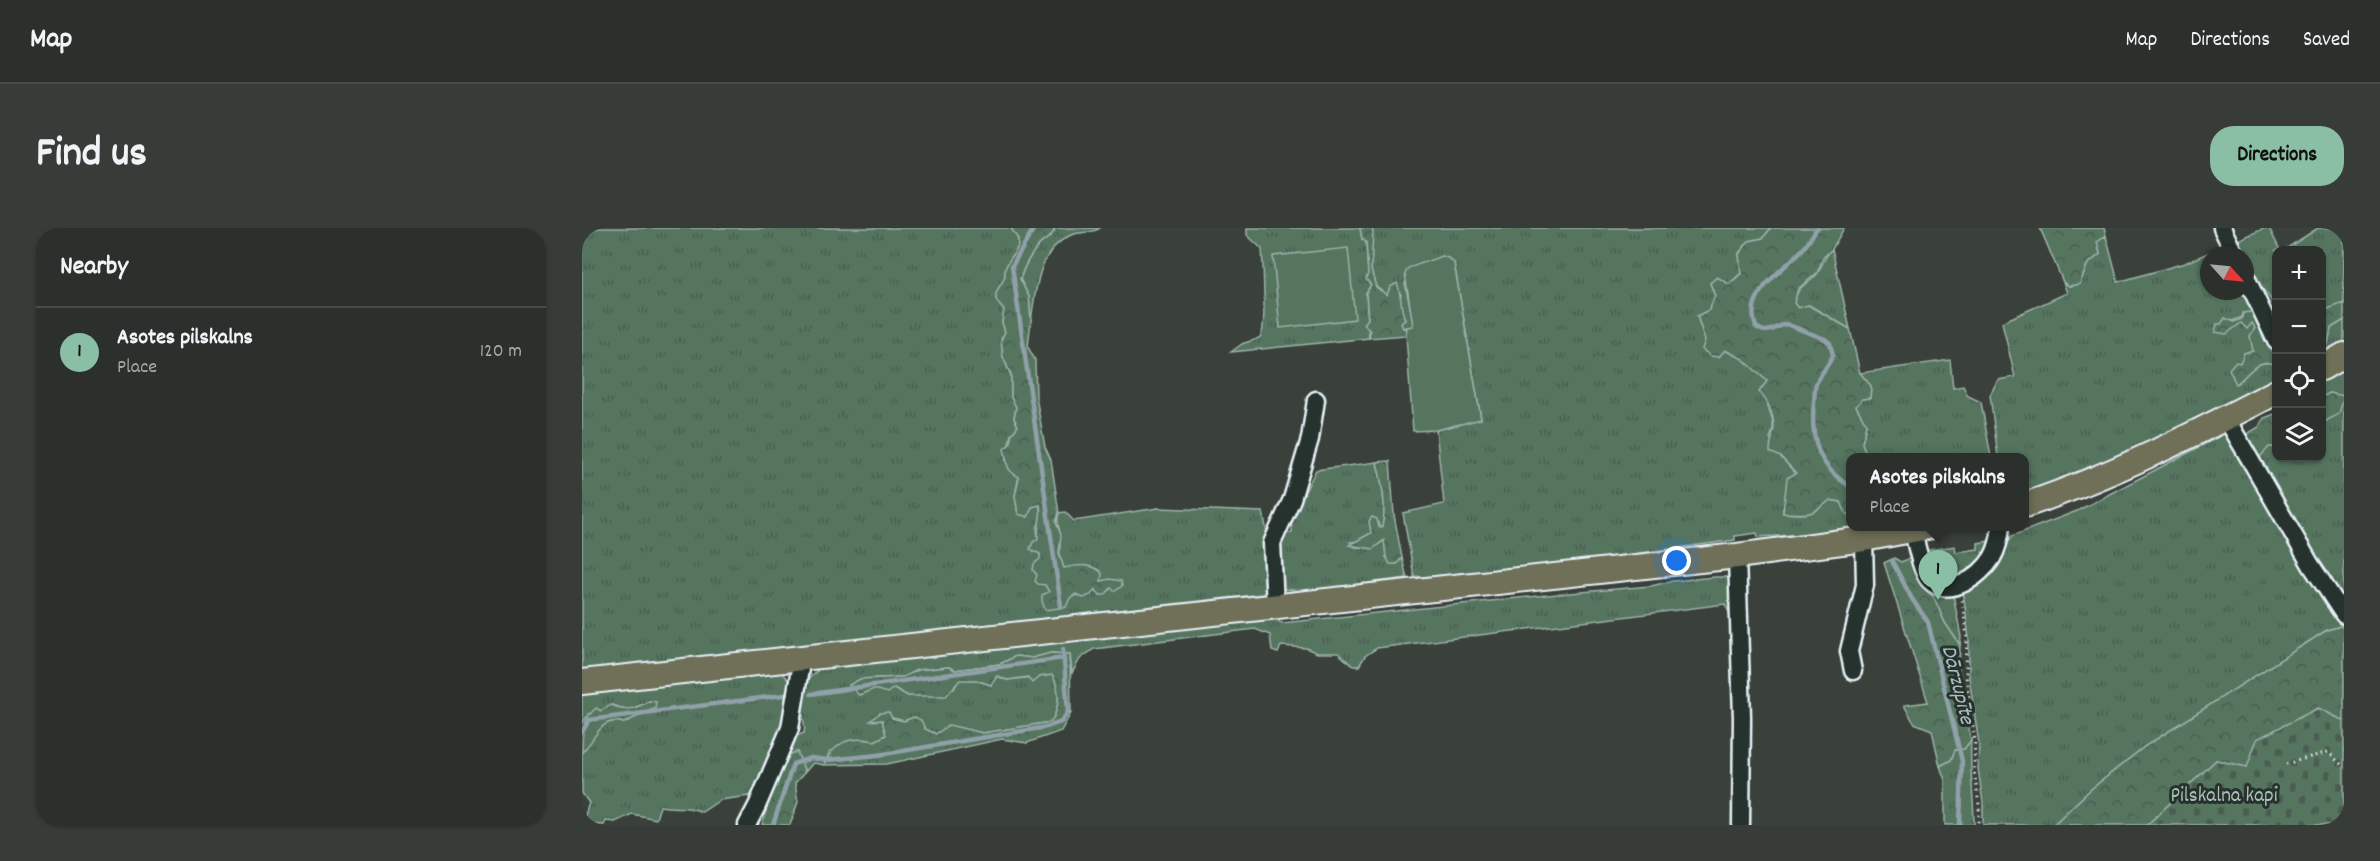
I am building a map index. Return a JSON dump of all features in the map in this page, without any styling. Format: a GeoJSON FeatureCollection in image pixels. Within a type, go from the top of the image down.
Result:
{"type":"FeatureCollection","features":[{"type":"Feature","properties":{"kind":"highway"},"geometry":{"type":"LineString","coordinates":[[2326,366],[2344,356]]}},
{"type":"Feature","properties":{"kind":"highway"},"geometry":{"type":"LineString","coordinates":[[2029,504],[2092,480],[2272,395]]}},
{"type":"Feature","properties":{"kind":"highway"},"geometry":{"type":"LineString","coordinates":[[582,682],[1737,556],[1911,531]]}},
{"type":"Feature","properties":{"kind":"street"},"geometry":{"type":"LineString","coordinates":[[2225,231],[2231,246]]}},
{"type":"Feature","properties":{"kind":"street"},"geometry":{"type":"LineString","coordinates":[[2254,294],[2272,331]]}},
{"type":"Feature","properties":{"kind":"street"},"geometry":{"type":"LineString","coordinates":[[1275,606],[1272,543],[1292,499],[1310,439],[1316,400]]}},
{"type":"Feature","properties":{"kind":"street"},"geometry":{"type":"LineString","coordinates":[[2226,418],[2311,565],[2344,615]]}},
{"type":"Feature","properties":{"kind":"street"},"geometry":{"type":"LineString","coordinates":[[1923,531],[1926,576],[1942,588],[1960,584],[1979,573],[1992,558],[1999,542],[2000,531]]}},
{"type":"Feature","properties":{"kind":"street"},"geometry":{"type":"LineString","coordinates":[[1853,671],[1849,651],[1865,585],[1864,539]]}},
{"type":"Feature","properties":{"kind":"street"},"geometry":{"type":"LineString","coordinates":[[1737,556],[1742,718],[1741,825]]}},
{"type":"Feature","properties":{"kind":"street"},"geometry":{"type":"LineString","coordinates":[[747,825],[790,728],[802,657]]}},
{"type":"Feature","properties":{"kind":"path"},"geometry":{"type":"LineString","coordinates":[[1960,584],[1967,637],[1966,676],[1975,741],[1974,770],[1979,805],[1979,825]]}},
{"type":"Feature","properties":{"kind":"path"},"geometry":{"type":"LineString","coordinates":[[2286,764],[2328,752],[2344,767]]}},
{"type":"Feature","properties":{"kind":"green space"},"geometry":{"type":"Polygon","coordinates":[[[582,228],[1011,228],[1018,244],[1006,267],[1005,276],[996,296],[1005,310],[1002,322],[1005,332],[1001,340],[1003,357],[1011,375],[1011,397],[1016,407],[1014,418],[1018,426],[1011,435],[1005,461],[1019,476],[1015,496],[1018,514],[1039,504],[1042,518],[1037,528],[1038,539],[1034,552],[1040,553],[1045,585],[1049,592],[1070,598],[1095,588],[1100,581],[1088,566],[1063,568],[1060,556],[1059,513],[1065,512],[1074,521],[1158,508],[1263,512],[1267,533],[1270,585],[1268,591],[1262,594],[582,670],[582,228]]]}},
{"type":"Feature","properties":{"kind":"green space"},"geometry":{"type":"Polygon","coordinates":[[[1011,228],[1055,228],[1051,236],[1033,253],[1020,279],[1029,297],[1031,320],[1028,347],[1035,360],[1036,397],[1045,447],[1051,460],[1059,513],[1056,522],[1061,535],[1059,553],[1064,568],[1089,566],[1102,573],[1101,581],[1110,579],[1121,581],[1122,586],[1115,591],[1111,588],[1105,595],[1100,595],[1095,589],[1091,595],[1083,598],[1076,594],[1070,598],[1066,607],[1045,610],[1042,595],[1049,592],[1045,585],[1035,581],[1037,575],[1033,570],[1034,564],[1040,559],[1040,554],[1030,549],[1033,542],[1038,539],[1040,505],[1032,507],[1028,517],[1018,514],[1015,496],[1019,477],[1007,465],[1004,449],[1011,443],[1011,435],[1018,426],[1014,418],[1016,407],[1011,397],[1011,375],[1003,357],[1001,340],[1005,332],[1002,322],[1004,310],[996,300],[997,292],[1005,276],[1005,268],[1018,244],[1011,228]]]}},
{"type":"Feature","properties":{"kind":"green space"},"geometry":{"type":"Polygon","coordinates":[[[1055,228],[1100,228],[1069,236],[1051,251],[1040,272],[1031,320],[1029,297],[1020,279],[1033,253],[1051,236],[1055,228]]]}},
{"type":"Feature","properties":{"kind":"green space"},"geometry":{"type":"Polygon","coordinates":[[[1247,228],[1360,228],[1362,239],[1366,242],[1371,285],[1366,293],[1369,338],[1231,352],[1242,344],[1260,337],[1262,332],[1264,296],[1262,249],[1247,235],[1247,228]]]}},
{"type":"Feature","properties":{"kind":"green space"},"geometry":{"type":"Polygon","coordinates":[[[1360,228],[1372,228],[1371,270],[1376,287],[1387,295],[1390,287],[1397,283],[1405,320],[1401,323],[1403,328],[1407,327],[1406,335],[1369,338],[1370,331],[1364,324],[1368,319],[1366,293],[1371,285],[1366,279],[1368,274],[1366,242],[1362,239],[1360,228]]]}},
{"type":"Feature","properties":{"kind":"green space"},"geometry":{"type":"Polygon","coordinates":[[[1372,228],[1771,228],[1763,238],[1749,241],[1739,253],[1741,273],[1729,284],[1710,283],[1715,296],[1709,310],[1697,316],[1705,340],[1718,357],[1724,350],[1743,359],[1767,381],[1768,406],[1773,426],[1770,438],[1781,457],[1796,474],[1783,513],[1808,513],[1830,500],[1841,502],[1846,513],[1846,529],[1810,534],[1758,537],[1757,533],[1735,536],[1735,540],[1566,563],[1414,576],[1403,513],[1444,504],[1436,430],[1481,419],[1454,263],[1405,283],[1414,326],[1402,328],[1401,323],[1405,320],[1399,303],[1401,294],[1387,295],[1376,287],[1371,270],[1372,228]]]}},
{"type":"Feature","properties":{"kind":"green space"},"geometry":{"type":"Polygon","coordinates":[[[1771,228],[1844,228],[1832,249],[1823,258],[1817,273],[1798,289],[1794,303],[1798,308],[1808,305],[1850,329],[1860,373],[1871,386],[1870,398],[1862,399],[1856,406],[1866,424],[1862,443],[1866,453],[1846,453],[1846,513],[1841,502],[1830,500],[1813,512],[1783,513],[1787,478],[1796,473],[1781,457],[1770,452],[1774,428],[1773,418],[1768,404],[1759,392],[1767,381],[1743,359],[1725,350],[1719,357],[1710,356],[1702,349],[1705,340],[1697,316],[1709,310],[1715,296],[1710,283],[1717,277],[1729,284],[1741,274],[1739,254],[1749,241],[1763,238],[1771,228]]]}},
{"type":"Feature","properties":{"kind":"green space"},"geometry":{"type":"Polygon","coordinates":[[[2040,228],[2104,228],[2106,236],[2097,242],[2100,254],[2087,265],[2080,284],[2069,286],[2063,282],[2040,228]]]}},
{"type":"Feature","properties":{"kind":"green space"},"geometry":{"type":"Polygon","coordinates":[[[2269,228],[2278,246],[2272,246],[2272,302],[2254,279],[2254,246],[2235,246],[2234,242],[2269,228]]]}},
{"type":"Feature","properties":{"kind":"green space"},"geometry":{"type":"Polygon","coordinates":[[[2318,228],[2344,228],[2344,303],[2326,310],[2326,246],[2290,246],[2318,228]]]}},
{"type":"Feature","properties":{"kind":"green space"},"geometry":{"type":"Polygon","coordinates":[[[2106,236],[2118,282],[2185,263],[2200,256],[2200,300],[2250,300],[2256,311],[2228,323],[2215,332],[2241,323],[2253,323],[2255,327],[2253,352],[2247,352],[2242,380],[2257,365],[2271,363],[2272,380],[2153,441],[2029,491],[2029,453],[1997,453],[1990,395],[1998,380],[2015,377],[2002,322],[2067,293],[2063,282],[2069,286],[2080,284],[2087,265],[2100,254],[2097,242],[2106,236]]]}},
{"type":"Feature","properties":{"kind":"green space"},"geometry":{"type":"Polygon","coordinates":[[[1348,248],[1355,319],[1280,328],[1273,256],[1348,248]]]}},
{"type":"Feature","properties":{"kind":"green space"},"geometry":{"type":"Polygon","coordinates":[[[1832,249],[1850,329],[1809,305],[1798,308],[1793,303],[1798,291],[1817,274],[1832,249]]]}},
{"type":"Feature","properties":{"kind":"green space"},"geometry":{"type":"Polygon","coordinates":[[[1442,256],[1454,263],[1481,419],[1436,430],[1413,431],[1406,335],[1407,327],[1413,326],[1405,274],[1408,268],[1442,256]]]}},
{"type":"Feature","properties":{"kind":"green space"},"geometry":{"type":"Polygon","coordinates":[[[2344,303],[2344,320],[2331,328],[2326,346],[2326,310],[2344,303]]]}},
{"type":"Feature","properties":{"kind":"green space"},"geometry":{"type":"Polygon","coordinates":[[[2256,311],[2272,342],[2272,364],[2259,365],[2236,384],[2229,369],[2235,362],[2240,363],[2244,353],[2253,351],[2250,336],[2255,328],[2252,323],[2247,329],[2241,323],[2226,334],[2215,332],[2217,324],[2221,324],[2225,318],[2234,322],[2242,319],[2243,313],[2256,311]]]}},
{"type":"Feature","properties":{"kind":"green space"},"geometry":{"type":"Polygon","coordinates":[[[2344,320],[2344,342],[2326,352],[2326,346],[2331,328],[2344,320]]]}},
{"type":"Feature","properties":{"kind":"green space"},"geometry":{"type":"Polygon","coordinates":[[[1950,360],[1953,388],[1963,386],[1968,396],[1981,402],[1990,453],[1866,453],[1862,443],[1866,424],[1856,406],[1862,399],[1870,398],[1871,386],[1860,373],[1950,360]]]}},
{"type":"Feature","properties":{"kind":"green space"},"geometry":{"type":"Polygon","coordinates":[[[2344,368],[2344,609],[2251,455],[2272,447],[2272,462],[2326,462],[2326,421],[2330,393],[2326,395],[2326,379],[2344,368]]]}},
{"type":"Feature","properties":{"kind":"green space"},"geometry":{"type":"Polygon","coordinates":[[[2330,393],[2344,396],[2339,414],[2326,421],[2326,408],[2326,395],[2330,393]]]}},
{"type":"Feature","properties":{"kind":"green space"},"geometry":{"type":"Polygon","coordinates":[[[2272,415],[2272,447],[2269,447],[2260,457],[2251,455],[2242,437],[2259,427],[2264,418],[2272,415]]]}},
{"type":"Feature","properties":{"kind":"green space"},"geometry":{"type":"Polygon","coordinates":[[[2226,433],[2344,625],[2344,630],[2340,626],[2327,630],[2144,747],[2090,790],[2053,825],[1983,825],[1983,803],[1978,768],[1979,744],[1969,677],[1969,639],[1963,590],[2004,551],[2012,536],[2077,511],[2226,433]]]}},
{"type":"Feature","properties":{"kind":"green space"},"geometry":{"type":"Polygon","coordinates":[[[1390,461],[1394,515],[1402,558],[1397,564],[1390,564],[1386,557],[1384,540],[1373,549],[1349,545],[1371,533],[1369,521],[1372,517],[1377,519],[1379,527],[1382,527],[1384,503],[1377,462],[1390,461]]]}},
{"type":"Feature","properties":{"kind":"green space"},"geometry":{"type":"Polygon","coordinates":[[[1377,462],[1384,503],[1382,528],[1371,526],[1371,533],[1358,541],[1350,542],[1355,547],[1373,548],[1385,540],[1386,557],[1397,564],[1402,558],[1407,578],[1303,591],[1282,589],[1278,541],[1282,535],[1292,532],[1291,519],[1316,470],[1377,462]]]}},
{"type":"Feature","properties":{"kind":"green space"},"geometry":{"type":"Polygon","coordinates":[[[1989,541],[1991,550],[1967,574],[1948,582],[1933,578],[1926,553],[1929,550],[1955,546],[1956,552],[1978,549],[1978,543],[1989,541]]]}},
{"type":"Feature","properties":{"kind":"green space"},"geometry":{"type":"Polygon","coordinates":[[[1894,558],[1901,562],[1911,558],[1915,562],[1921,585],[1934,598],[1945,623],[1960,645],[1959,670],[1971,740],[1964,749],[1955,750],[1951,760],[1940,766],[1932,730],[1914,723],[1904,705],[1928,702],[1884,563],[1894,558]]]}},
{"type":"Feature","properties":{"kind":"green space"},"geometry":{"type":"Polygon","coordinates":[[[1916,574],[1953,594],[1961,637],[1960,645],[1945,623],[1934,598],[1921,585],[1916,574]]]}},
{"type":"Feature","properties":{"kind":"green space"},"geometry":{"type":"Polygon","coordinates":[[[1727,577],[1732,585],[1731,617],[1725,604],[1377,648],[1365,656],[1359,666],[1353,666],[1338,653],[1317,653],[1306,648],[1281,646],[1278,653],[1272,651],[1270,635],[1255,629],[1094,649],[1080,659],[1072,673],[1070,654],[1051,653],[1032,658],[1016,656],[1000,664],[955,670],[949,667],[917,670],[903,677],[861,679],[874,689],[894,688],[908,696],[954,689],[959,679],[976,680],[991,685],[997,676],[1007,680],[1053,675],[1057,687],[1058,704],[1051,722],[983,733],[950,726],[936,734],[925,729],[914,717],[904,721],[892,718],[871,720],[882,719],[886,735],[875,741],[864,739],[830,751],[824,765],[813,763],[805,772],[797,752],[786,756],[792,738],[804,733],[801,697],[811,676],[821,668],[1269,616],[1282,623],[1651,586],[1673,581],[1727,577]]]}},
{"type":"Feature","properties":{"kind":"green space"},"geometry":{"type":"Polygon","coordinates":[[[2341,626],[2344,630],[2344,721],[2318,708],[2247,768],[2216,760],[2147,825],[2053,825],[2090,790],[2144,747],[2327,630],[2341,626]]]}},
{"type":"Feature","properties":{"kind":"green space"},"geometry":{"type":"Polygon","coordinates":[[[1051,653],[1070,654],[1071,713],[1061,731],[1027,743],[1002,739],[887,764],[824,765],[833,750],[844,742],[858,739],[875,741],[886,735],[882,720],[870,721],[880,713],[889,712],[892,718],[904,721],[914,717],[921,720],[925,729],[936,734],[949,725],[983,733],[1051,722],[1058,698],[1057,687],[1052,675],[1039,677],[1032,683],[1028,677],[1007,680],[997,676],[991,685],[976,680],[960,680],[946,696],[908,696],[894,688],[887,693],[874,689],[859,695],[849,685],[860,679],[903,677],[917,670],[949,667],[955,670],[1000,664],[1016,656],[1032,658],[1051,653]]]}},
{"type":"Feature","properties":{"kind":"green space"},"geometry":{"type":"Polygon","coordinates":[[[772,671],[781,672],[790,682],[791,702],[756,795],[720,800],[702,812],[687,808],[660,806],[656,819],[632,814],[615,822],[606,821],[604,825],[582,825],[589,803],[582,793],[582,752],[603,724],[615,721],[624,723],[655,708],[649,701],[630,709],[611,705],[601,711],[588,714],[582,724],[582,695],[772,671]]]}},
{"type":"Feature","properties":{"kind":"green space"},"geometry":{"type":"Polygon","coordinates":[[[649,701],[656,702],[655,708],[624,723],[616,721],[604,725],[582,752],[585,722],[596,708],[601,711],[611,705],[630,709],[649,701]]]}},
{"type":"Feature","properties":{"kind":"green space","name":"Pilskalna kapi"},"geometry":{"type":"Polygon","coordinates":[[[2318,708],[2344,721],[2344,825],[2147,825],[2216,760],[2247,767],[2257,739],[2318,708]]]}},
{"type":"Feature","properties":{"kind":"green space"},"geometry":{"type":"Polygon","coordinates":[[[1971,740],[1974,825],[1945,825],[1945,780],[1940,766],[1951,760],[1955,750],[1964,749],[1971,740]]]}},
{"type":"Feature","properties":{"kind":"green space"},"geometry":{"type":"Polygon","coordinates":[[[797,752],[805,772],[795,783],[798,802],[790,825],[762,825],[778,767],[786,756],[797,752]]]}},
{"type":"Feature","properties":{"kind":"waterway"},"geometry":{"type":"LineString","coordinates":[[1034,228],[1012,266],[1061,606]]}},
{"type":"Feature","properties":{"kind":"waterway","name":"Dārzupīte"},"geometry":{"type":"LineString","coordinates":[[1817,228],[1803,249],[1766,284],[1759,294],[1753,315],[1756,327],[1760,330],[1768,331],[1786,324],[1830,343],[1833,355],[1815,386],[1813,428],[1815,440],[1824,461],[1831,471],[1846,483]]}},
{"type":"Feature","properties":{"kind":"waterway","name":"Dārzupīte"},"geometry":{"type":"LineString","coordinates":[[1892,561],[1912,599],[1928,622],[1962,761],[1960,825]]}},
{"type":"Feature","properties":{"kind":"waterway"},"geometry":{"type":"LineString","coordinates":[[773,825],[793,764],[811,758],[827,760],[878,755],[1047,727],[1061,722],[1068,712],[1063,649]]}},
{"type":"Feature","properties":{"kind":"waterway"},"geometry":{"type":"LineString","coordinates":[[811,694],[1064,658]]}},
{"type":"Feature","properties":{"kind":"waterway"},"geometry":{"type":"LineString","coordinates":[[582,732],[589,720],[784,695]]}},
{"type":"Feature","properties":{"kind":"place","name":"Asotes pilskalns"},"geometry":{"type":"Point","coordinates":[1938,600]}}]}
